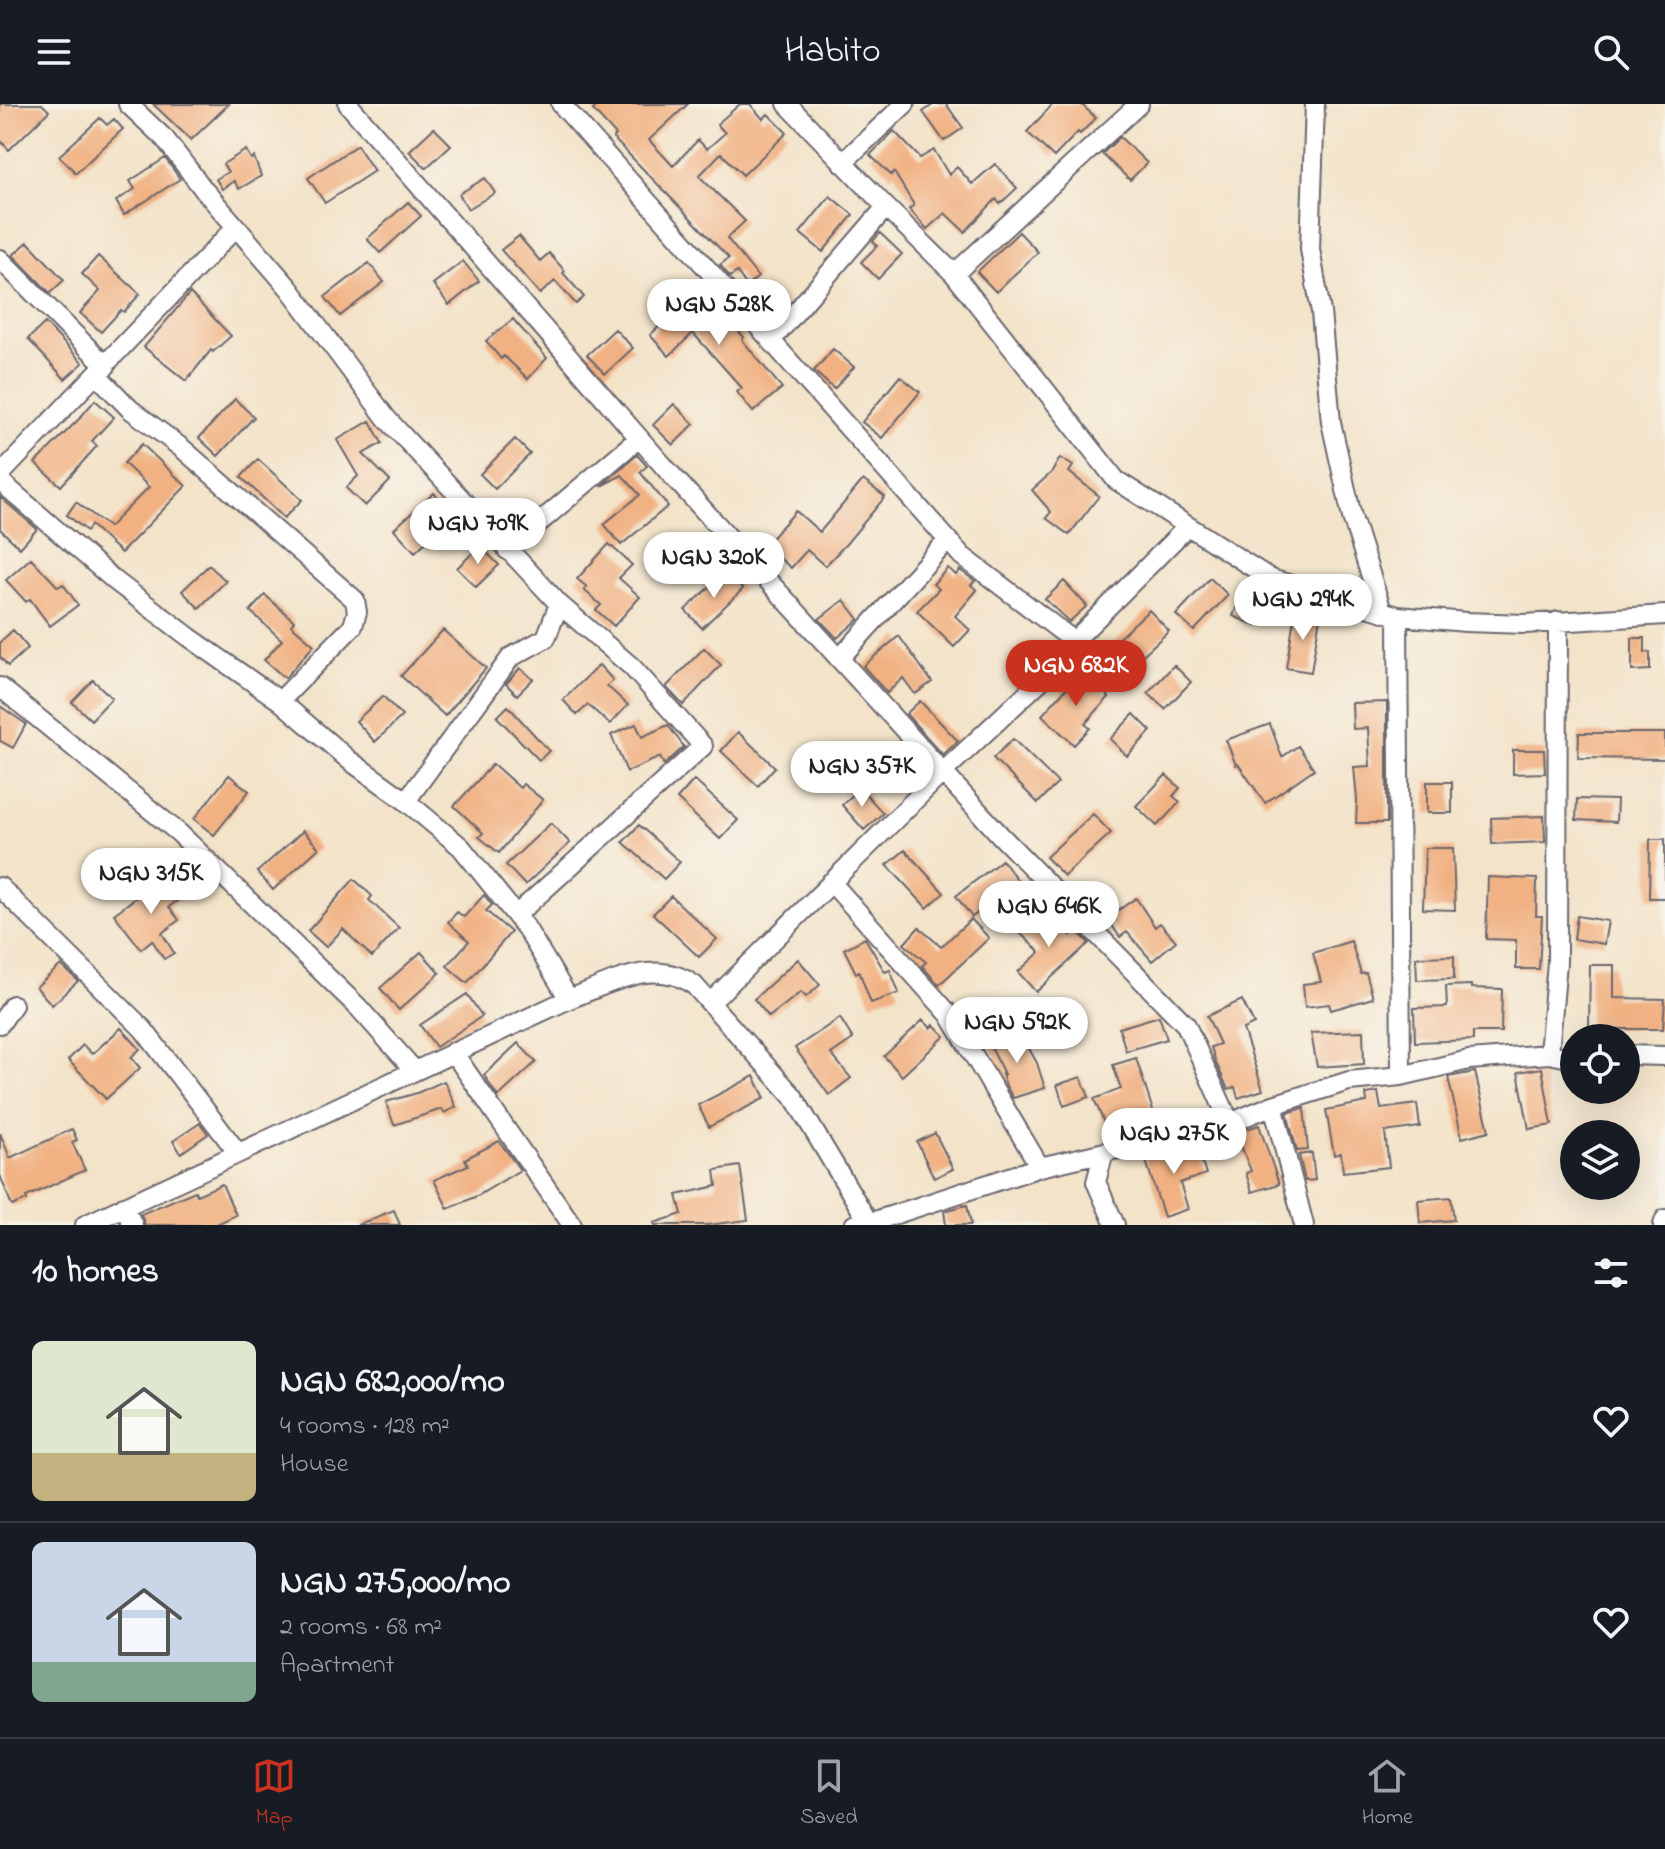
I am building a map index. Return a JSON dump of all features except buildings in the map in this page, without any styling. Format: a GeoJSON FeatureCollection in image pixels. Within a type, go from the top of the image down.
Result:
{"type":"FeatureCollection","features":[{"type":"Feature","properties":{"kind":"street"},"geometry":{"type":"LineString","coordinates":[[128,104],[165,139],[235,228],[289,288],[387,419],[559,604],[632,667],[703,746],[516,915]]}},
{"type":"Feature","properties":{"kind":"street"},"geometry":{"type":"LineString","coordinates":[[348,104],[639,438],[839,659],[1001,836],[1186,1025],[1230,1123]]}},
{"type":"Feature","properties":{"kind":"street"},"geometry":{"type":"LineString","coordinates":[[561,104],[962,556],[1074,641]]}},
{"type":"Feature","properties":{"kind":"street"},"geometry":{"type":"LineString","coordinates":[[787,104],[954,274],[1116,480],[1271,579],[1390,613],[1466,622],[1525,624],[1665,615]]}},
{"type":"Feature","properties":{"kind":"street"},"geometry":{"type":"LineString","coordinates":[[842,163],[905,104]]}},
{"type":"Feature","properties":{"kind":"street"},"geometry":{"type":"LineString","coordinates":[[954,274],[1139,104]]}},
{"type":"Feature","properties":{"kind":"street"},"geometry":{"type":"LineString","coordinates":[[1315,104],[1310,249],[1321,312],[1331,422],[1352,517],[1390,613],[1401,1076]]}},
{"type":"Feature","properties":{"kind":"street"},"geometry":{"type":"LineString","coordinates":[[771,341],[886,207]]}},
{"type":"Feature","properties":{"kind":"street"},"geometry":{"type":"LineString","coordinates":[[235,228],[0,478],[114,580],[280,701],[349,760],[406,801],[461,847],[516,915],[569,999]]}},
{"type":"Feature","properties":{"kind":"street"},"geometry":{"type":"LineString","coordinates":[[0,259],[101,370],[130,409],[183,449],[355,600],[357,612],[353,626],[280,701]]}},
{"type":"Feature","properties":{"kind":"street"},"geometry":{"type":"LineString","coordinates":[[507,550],[639,438]]}},
{"type":"Feature","properties":{"kind":"street"},"geometry":{"type":"LineString","coordinates":[[711,1002],[943,772],[1053,669],[1074,641],[1188,526]]}},
{"type":"Feature","properties":{"kind":"street"},"geometry":{"type":"LineString","coordinates":[[839,659],[948,540]]}},
{"type":"Feature","properties":{"kind":"street"},"geometry":{"type":"LineString","coordinates":[[406,801],[511,657],[546,638],[559,604]]}},
{"type":"Feature","properties":{"kind":"street"},"geometry":{"type":"LineString","coordinates":[[1549,1054],[1557,962],[1558,621]]}},
{"type":"Feature","properties":{"kind":"street"},"geometry":{"type":"LineString","coordinates":[[0,687],[179,833],[358,1007],[414,1070]]}},
{"type":"Feature","properties":{"kind":"street"},"geometry":{"type":"LineString","coordinates":[[831,882],[949,1014],[1040,1167]]}},
{"type":"Feature","properties":{"kind":"street"},"geometry":{"type":"LineString","coordinates":[[0,887],[143,1029],[238,1153]]}},
{"type":"Feature","properties":{"kind":"street"},"geometry":{"type":"LineString","coordinates":[[85,1225],[569,999],[640,973],[661,971],[680,975],[711,1002],[803,1111],[861,1224],[1040,1167],[1230,1123],[1273,1105],[1349,1081],[1401,1076],[1469,1060],[1549,1054],[1560,1056]]}},
{"type":"Feature","properties":{"kind":"street"},"geometry":{"type":"LineString","coordinates":[[0,1024],[13,1005]]}},
{"type":"Feature","properties":{"kind":"street"},"geometry":{"type":"LineString","coordinates":[[453,1052],[572,1225]]}},
{"type":"Feature","properties":{"kind":"street"},"geometry":{"type":"LineString","coordinates":[[1640,1055],[1665,1056]]}},
{"type":"Feature","properties":{"kind":"street"},"geometry":{"type":"LineString","coordinates":[[1273,1105],[1304,1225]]}},
{"type":"Feature","properties":{"kind":"street"},"geometry":{"type":"LineString","coordinates":[[1104,1152],[1096,1182],[1115,1225]]}},
{"type":"Feature","properties":{"kind":"street"},"geometry":{"type":"LineString","coordinates":[[124,1206],[133,1225]]}},
{"type":"Feature","properties":{"kind":"street"},"geometry":{"type":"LineString","coordinates":[[1663,1225],[1665,1219]]}}]}
